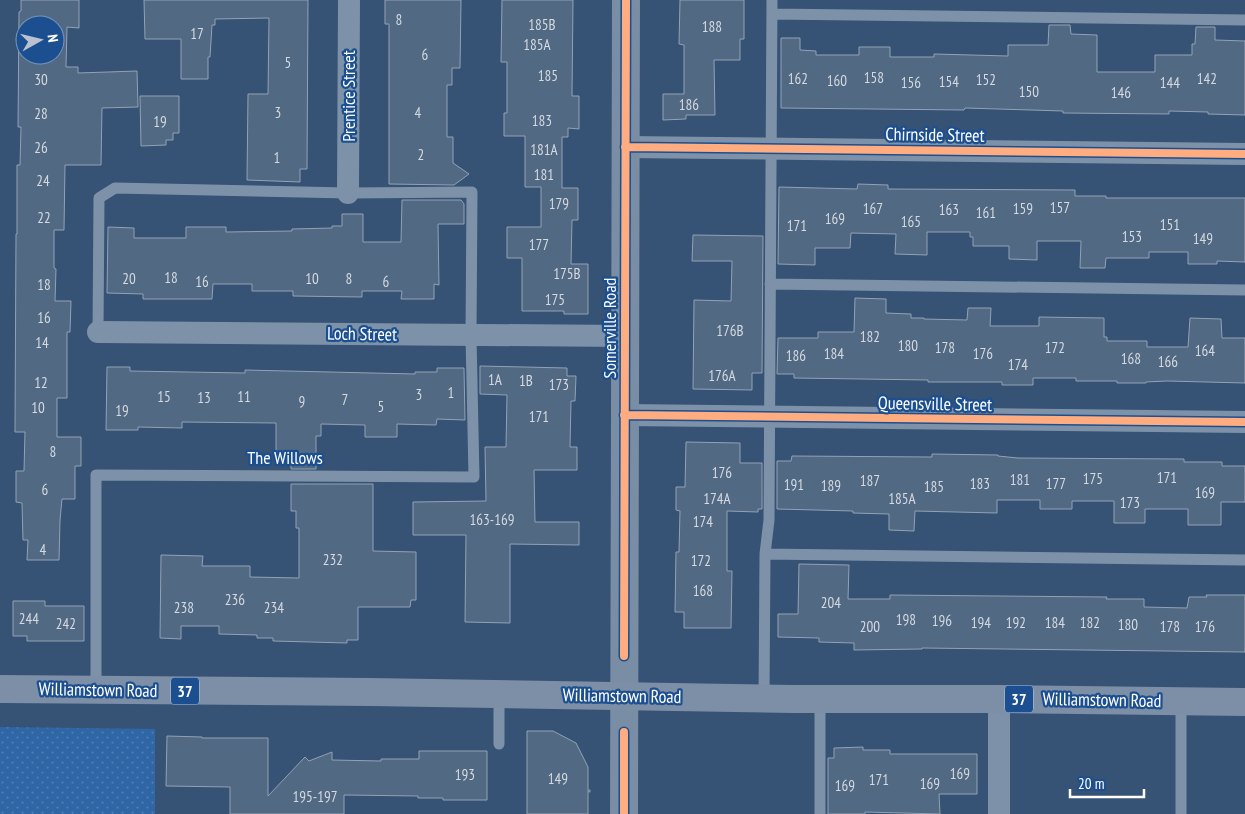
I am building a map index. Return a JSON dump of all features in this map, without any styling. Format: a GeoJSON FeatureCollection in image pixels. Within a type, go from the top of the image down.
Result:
{"type":"FeatureCollection","features":[{"type":"Feature","properties":{"kind":"main road","name":"Somerville Road"},"geometry":{"type":"LineString","coordinates":[[624,814],[626,0]]}},
{"type":"Feature","properties":{"kind":"main road","name":"Williamstown Road"},"geometry":{"type":"LineString","coordinates":[[0,689],[499,694],[820,700],[999,699],[1245,702]]}},
{"type":"Feature","properties":{"kind":"street","name":"Prentice Street"},"geometry":{"type":"LineString","coordinates":[[348,193],[349,0]]}},
{"type":"Feature","properties":{"kind":"street","name":"Chirnside Street"},"geometry":{"type":"LineString","coordinates":[[625,147],[1245,154]]}},
{"type":"Feature","properties":{"kind":"street","name":"Loch Street"},"geometry":{"type":"LineString","coordinates":[[98,332],[625,336]]}},
{"type":"Feature","properties":{"kind":"street","name":"Queensville Street"},"geometry":{"type":"LineString","coordinates":[[624,415],[1245,422]]}},
{"type":"Feature","properties":{"kind":"street"},"geometry":{"type":"LineString","coordinates":[[999,699],[999,814]]}},
{"type":"Feature","properties":{"kind":"lane"},"geometry":{"type":"LineString","coordinates":[[764,699],[765,554],[769,520],[772,0]]}},
{"type":"Feature","properties":{"kind":"lane"},"geometry":{"type":"LineString","coordinates":[[772,14],[1245,20]]}},
{"type":"Feature","properties":{"kind":"lane"},"geometry":{"type":"LineString","coordinates":[[98,332],[99,198],[115,188],[348,193],[472,192],[471,336]]}},
{"type":"Feature","properties":{"kind":"lane"},"geometry":{"type":"LineString","coordinates":[[770,284],[1245,290]]}},
{"type":"Feature","properties":{"kind":"lane","name":"The Willows"},"geometry":{"type":"LineString","coordinates":[[96,690],[96,474],[474,477],[471,336]]}},
{"type":"Feature","properties":{"kind":"lane"},"geometry":{"type":"LineString","coordinates":[[765,554],[1245,560]]}},
{"type":"Feature","properties":{"kind":"lane"},"geometry":{"type":"LineString","coordinates":[[499,694],[499,744]]}},
{"type":"Feature","properties":{"kind":"lane"},"geometry":{"type":"LineString","coordinates":[[820,700],[820,814]]}},
{"type":"Feature","properties":{"kind":"lane"},"geometry":{"type":"LineString","coordinates":[[1181,701],[1181,814]]}},
{"type":"Feature","properties":{"kind":"shaded area"},"geometry":{"type":"Polygon","coordinates":[[[0,727],[155,729],[155,814],[0,814],[0,727]]]}},
{"type":"Feature","properties":{"kind":"building"},"geometry":{"type":"Polygon","coordinates":[[[21,0],[79,0],[79,28],[67,27],[66,67],[78,67],[78,73],[137,71],[138,107],[102,108],[101,165],[65,165],[64,230],[54,230],[55,301],[71,301],[70,332],[67,332],[67,398],[57,398],[57,437],[81,437],[81,466],[75,466],[75,499],[62,499],[59,560],[27,560],[28,540],[23,540],[22,503],[16,502],[16,471],[24,471],[25,432],[15,432],[16,234],[17,165],[20,165],[21,127],[18,127],[19,65],[65,65],[65,15],[19,15],[21,11],[21,0]]]}},
{"type":"Feature","properties":{"kind":"building"},"geometry":{"type":"Polygon","coordinates":[[[144,0],[308,0],[307,169],[300,169],[300,182],[247,180],[248,94],[268,94],[269,18],[215,19],[215,25],[212,25],[210,57],[208,57],[208,79],[181,79],[181,39],[145,39],[144,0]]]}},
{"type":"Feature","properties":{"kind":"building"},"geometry":{"type":"Polygon","coordinates":[[[385,0],[461,0],[460,68],[452,68],[452,85],[447,85],[447,137],[453,137],[453,163],[469,174],[454,185],[389,184],[389,24],[385,24],[385,0]]]}},
{"type":"Feature","properties":{"kind":"building"},"geometry":{"type":"Polygon","coordinates":[[[502,0],[573,0],[572,96],[579,96],[579,129],[568,128],[568,137],[562,137],[562,188],[578,188],[578,220],[572,220],[571,264],[588,264],[588,314],[564,314],[564,311],[522,311],[522,258],[507,258],[507,227],[541,227],[541,187],[525,187],[525,136],[504,136],[504,113],[507,113],[507,62],[501,62],[502,0]]]}},
{"type":"Feature","properties":{"kind":"building"},"geometry":{"type":"Polygon","coordinates":[[[680,0],[744,0],[744,39],[740,39],[740,60],[714,60],[715,115],[686,115],[686,119],[663,120],[663,94],[684,94],[684,45],[679,44],[680,0]]]}},
{"type":"Feature","properties":{"kind":"building"},"geometry":{"type":"Polygon","coordinates":[[[1049,25],[1070,25],[1071,34],[1097,35],[1097,72],[1155,72],[1155,55],[1192,55],[1192,44],[1195,44],[1196,27],[1215,27],[1215,40],[1245,41],[1245,115],[1169,111],[1169,114],[1063,113],[1063,111],[965,108],[964,110],[781,108],[781,38],[800,38],[800,50],[816,51],[816,55],[859,55],[859,47],[890,47],[890,57],[934,57],[934,54],[1008,56],[1008,45],[1048,45],[1049,25]]]}},
{"type":"Feature","properties":{"kind":"building"},"geometry":{"type":"Polygon","coordinates":[[[140,96],[179,96],[179,133],[173,133],[173,140],[166,140],[166,145],[141,146],[140,96]]]}},
{"type":"Feature","properties":{"kind":"building"},"geometry":{"type":"Polygon","coordinates":[[[858,184],[888,185],[888,189],[1075,190],[1075,196],[1106,196],[1106,198],[1245,198],[1245,262],[1217,261],[1217,264],[1188,264],[1188,252],[1149,252],[1149,258],[1106,258],[1105,268],[1080,268],[1081,241],[1037,241],[1037,260],[1009,259],[1009,246],[973,246],[973,237],[970,237],[970,232],[927,232],[927,255],[895,254],[896,234],[851,233],[850,248],[815,248],[815,265],[778,264],[779,187],[857,189],[858,184]]]}},
{"type":"Feature","properties":{"kind":"building"},"geometry":{"type":"Polygon","coordinates":[[[402,200],[461,200],[464,204],[464,224],[438,224],[439,285],[434,284],[434,299],[401,299],[402,291],[362,291],[362,297],[293,296],[293,291],[252,291],[252,284],[213,284],[212,299],[143,299],[143,294],[107,293],[108,227],[134,228],[134,238],[186,238],[186,227],[226,227],[226,232],[292,231],[292,229],[342,226],[342,214],[363,214],[363,242],[401,242],[402,200]]]}},
{"type":"Feature","properties":{"kind":"building"},"geometry":{"type":"Polygon","coordinates":[[[693,235],[763,236],[762,373],[752,373],[752,390],[693,389],[694,300],[731,301],[732,261],[692,261],[693,235]]]}},
{"type":"Feature","properties":{"kind":"building"},"geometry":{"type":"Polygon","coordinates":[[[855,298],[886,299],[886,313],[911,314],[911,318],[924,319],[967,320],[968,308],[991,308],[990,326],[1039,326],[1039,317],[1104,318],[1104,337],[1107,337],[1107,341],[1147,341],[1147,347],[1188,347],[1190,318],[1221,319],[1222,338],[1245,338],[1245,383],[1167,381],[1117,383],[1117,381],[1076,381],[1076,378],[1033,378],[1033,385],[1002,385],[1002,382],[794,378],[794,374],[777,374],[778,338],[818,338],[818,332],[854,332],[855,298]]]}},
{"type":"Feature","properties":{"kind":"building"},"geometry":{"type":"Polygon","coordinates":[[[480,366],[567,368],[567,376],[576,376],[575,401],[571,401],[570,447],[577,447],[577,470],[534,470],[535,522],[579,522],[579,545],[510,544],[510,623],[465,622],[466,535],[413,535],[413,502],[486,501],[485,447],[506,447],[507,395],[480,394],[480,366]]]}},
{"type":"Feature","properties":{"kind":"building"},"geometry":{"type":"Polygon","coordinates":[[[107,367],[130,367],[130,371],[245,373],[245,370],[415,374],[415,372],[437,372],[437,368],[464,368],[465,420],[437,419],[436,425],[397,424],[397,437],[365,437],[365,425],[321,424],[321,436],[316,436],[316,469],[291,469],[291,452],[276,452],[276,423],[182,422],[182,428],[138,427],[138,430],[106,430],[107,367]]]}},
{"type":"Feature","properties":{"kind":"building"},"geometry":{"type":"Polygon","coordinates":[[[686,442],[740,443],[740,463],[762,463],[762,509],[758,509],[758,512],[727,511],[727,571],[732,571],[731,628],[684,628],[684,612],[675,612],[676,552],[679,552],[680,511],[676,510],[676,487],[685,487],[686,442]]]}},
{"type":"Feature","properties":{"kind":"building"},"geometry":{"type":"Polygon","coordinates":[[[932,454],[998,455],[1018,458],[1184,459],[1184,462],[1222,462],[1222,466],[1245,466],[1245,502],[1221,502],[1221,525],[1188,525],[1188,509],[1145,509],[1145,523],[1114,523],[1114,501],[1072,501],[1072,509],[1040,509],[1040,500],[997,500],[997,513],[915,511],[914,531],[889,530],[889,514],[777,509],[777,461],[791,461],[792,456],[932,457],[932,454]]]}},
{"type":"Feature","properties":{"kind":"building"},"geometry":{"type":"Polygon","coordinates":[[[291,484],[373,484],[373,551],[416,552],[416,600],[411,600],[410,607],[358,607],[358,640],[347,640],[347,643],[273,641],[273,638],[257,638],[257,635],[219,634],[219,626],[181,626],[181,639],[160,638],[161,555],[203,556],[202,566],[250,566],[250,577],[299,578],[299,528],[296,528],[296,511],[291,511],[291,484]]]}},
{"type":"Feature","properties":{"kind":"building"},"geometry":{"type":"Polygon","coordinates":[[[799,564],[849,565],[848,599],[890,599],[890,595],[1107,597],[1106,599],[1144,599],[1144,607],[1187,608],[1189,597],[1245,595],[1245,652],[922,648],[854,650],[854,643],[819,642],[819,638],[778,637],[778,614],[798,614],[799,564]]]}},
{"type":"Feature","properties":{"kind":"building"},"geometry":{"type":"Polygon","coordinates":[[[13,601],[45,601],[45,606],[84,606],[84,641],[27,641],[27,636],[13,636],[13,601]]]}},
{"type":"Feature","properties":{"kind":"building"},"geometry":{"type":"Polygon","coordinates":[[[527,731],[553,731],[576,743],[588,767],[588,814],[527,814],[527,731]]]}},
{"type":"Feature","properties":{"kind":"building"},"geometry":{"type":"Polygon","coordinates":[[[167,736],[268,738],[268,796],[305,757],[309,761],[332,752],[332,760],[381,761],[381,759],[419,759],[419,751],[487,751],[487,800],[443,800],[443,798],[418,798],[418,796],[344,795],[344,814],[230,814],[230,787],[166,786],[167,736]]]}},
{"type":"Feature","properties":{"kind":"building"},"geometry":{"type":"Polygon","coordinates":[[[863,747],[863,750],[890,750],[890,754],[977,754],[977,794],[939,794],[940,814],[865,812],[865,814],[828,814],[828,758],[834,758],[834,748],[863,747]]]}},
{"type":"Feature","properties":{"kind":"cycle path"},"geometry":{"type":"LineString","coordinates":[[624,656],[626,0]]}},
{"type":"Feature","properties":{"kind":"cycle path"},"geometry":{"type":"LineString","coordinates":[[625,147],[1245,154]]}},
{"type":"Feature","properties":{"kind":"cycle path"},"geometry":{"type":"LineString","coordinates":[[624,415],[1245,422]]}},
{"type":"Feature","properties":{"kind":"cycle path"},"geometry":{"type":"LineString","coordinates":[[624,732],[624,814]]}}]}
